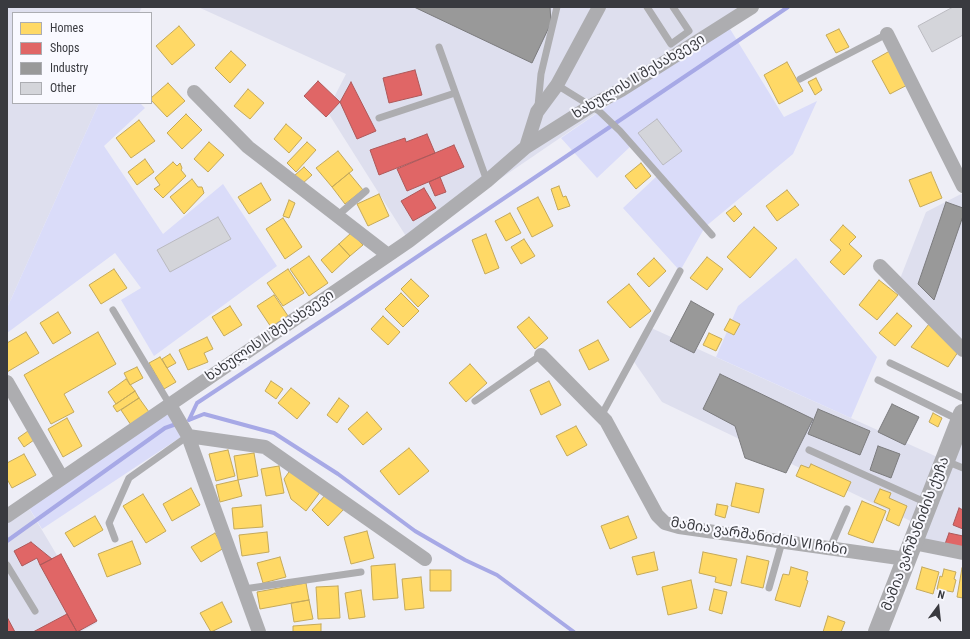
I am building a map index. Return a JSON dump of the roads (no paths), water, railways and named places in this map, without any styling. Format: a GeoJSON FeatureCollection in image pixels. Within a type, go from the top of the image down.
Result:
{"type":"FeatureCollection","features":[{"type":"Feature","properties":{"kind":"street"},"geometry":{"type":"LineString","coordinates":[[526,147],[537,112],[557,85],[599,7]]}},
{"type":"Feature","properties":{"kind":"street","name":"ხახულის II შესახვევი"},"geometry":{"type":"LineString","coordinates":[[7,516],[409,241],[487,181],[526,147],[591,106],[621,90],[752,7]]}},
{"type":"Feature","properties":{"kind":"street"},"geometry":{"type":"LineString","coordinates":[[887,34],[963,186]]}},
{"type":"Feature","properties":{"kind":"street"},"geometry":{"type":"LineString","coordinates":[[194,92],[248,147],[388,255]]}},
{"type":"Feature","properties":{"kind":"street"},"geometry":{"type":"LineString","coordinates":[[880,266],[963,350]]}},
{"type":"Feature","properties":{"kind":"street","name":"მამია ვარშანიძის VI ჩიხი"},"geometry":{"type":"LineString","coordinates":[[541,355],[606,421],[658,515],[665,523],[679,528],[830,548],[963,553]]}},
{"type":"Feature","properties":{"kind":"street"},"geometry":{"type":"LineString","coordinates":[[7,382],[62,478]]}},
{"type":"Feature","properties":{"kind":"street"},"geometry":{"type":"LineString","coordinates":[[170,405],[187,434],[260,632]]}},
{"type":"Feature","properties":{"kind":"street","name":"მამია ვარშანიძის ქუჩა"},"geometry":{"type":"LineString","coordinates":[[878,632],[927,503],[962,417]]}},
{"type":"Feature","properties":{"kind":"street"},"geometry":{"type":"LineString","coordinates":[[187,434],[265,447],[426,559]]}},
{"type":"Feature","properties":{"kind":"lane"},"geometry":{"type":"LineString","coordinates":[[537,112],[541,74],[557,7]]}},
{"type":"Feature","properties":{"kind":"lane"},"geometry":{"type":"LineString","coordinates":[[647,7],[670,44],[689,31],[673,7]]}},
{"type":"Feature","properties":{"kind":"lane"},"geometry":{"type":"LineString","coordinates":[[800,79],[887,34]]}},
{"type":"Feature","properties":{"kind":"lane"},"geometry":{"type":"LineString","coordinates":[[439,46],[487,181]]}},
{"type":"Feature","properties":{"kind":"lane"},"geometry":{"type":"LineString","coordinates":[[557,85],[600,111],[620,131],[712,235]]}},
{"type":"Feature","properties":{"kind":"lane"},"geometry":{"type":"LineString","coordinates":[[379,118],[455,93]]}},
{"type":"Feature","properties":{"kind":"lane"},"geometry":{"type":"LineString","coordinates":[[337,216],[366,191]]}},
{"type":"Feature","properties":{"kind":"lane"},"geometry":{"type":"LineString","coordinates":[[601,416],[680,270]]}},
{"type":"Feature","properties":{"kind":"lane"},"geometry":{"type":"LineString","coordinates":[[113,310],[170,405]]}},
{"type":"Feature","properties":{"kind":"lane","name":"მამია ვარშანიძის VI ჩიხი"},"geometry":{"type":"LineString","coordinates":[[475,401],[541,355]]}},
{"type":"Feature","properties":{"kind":"lane"},"geometry":{"type":"LineString","coordinates":[[890,363],[963,398]]}},
{"type":"Feature","properties":{"kind":"lane"},"geometry":{"type":"LineString","coordinates":[[878,380],[962,417]]}},
{"type":"Feature","properties":{"kind":"lane"},"geometry":{"type":"LineString","coordinates":[[115,540],[109,523],[129,478],[187,434]]}},
{"type":"Feature","properties":{"kind":"lane"},"geometry":{"type":"LineString","coordinates":[[809,450],[927,503]]}},
{"type":"Feature","properties":{"kind":"lane"},"geometry":{"type":"LineString","coordinates":[[944,460],[963,468]]}},
{"type":"Feature","properties":{"kind":"lane"},"geometry":{"type":"LineString","coordinates":[[830,548],[847,509]]}},
{"type":"Feature","properties":{"kind":"lane"},"geometry":{"type":"LineString","coordinates":[[768,588],[782,542]]}},
{"type":"Feature","properties":{"kind":"lane"},"geometry":{"type":"LineString","coordinates":[[7,565],[35,610]]}},
{"type":"Feature","properties":{"kind":"lane"},"geometry":{"type":"LineString","coordinates":[[244,589],[361,572]]}},
{"type":"Feature","properties":{"kind":"waterway"},"geometry":{"type":"LineString","coordinates":[[189,420],[197,403],[344,306],[788,7]]}},
{"type":"Feature","properties":{"kind":"waterway"},"geometry":{"type":"LineString","coordinates":[[189,420],[204,414],[274,433],[338,474],[415,531],[465,560],[497,575],[574,632]]}},
{"type":"Feature","properties":{"kind":"waterway"},"geometry":{"type":"LineString","coordinates":[[7,541],[165,428],[179,423]]}}]}
